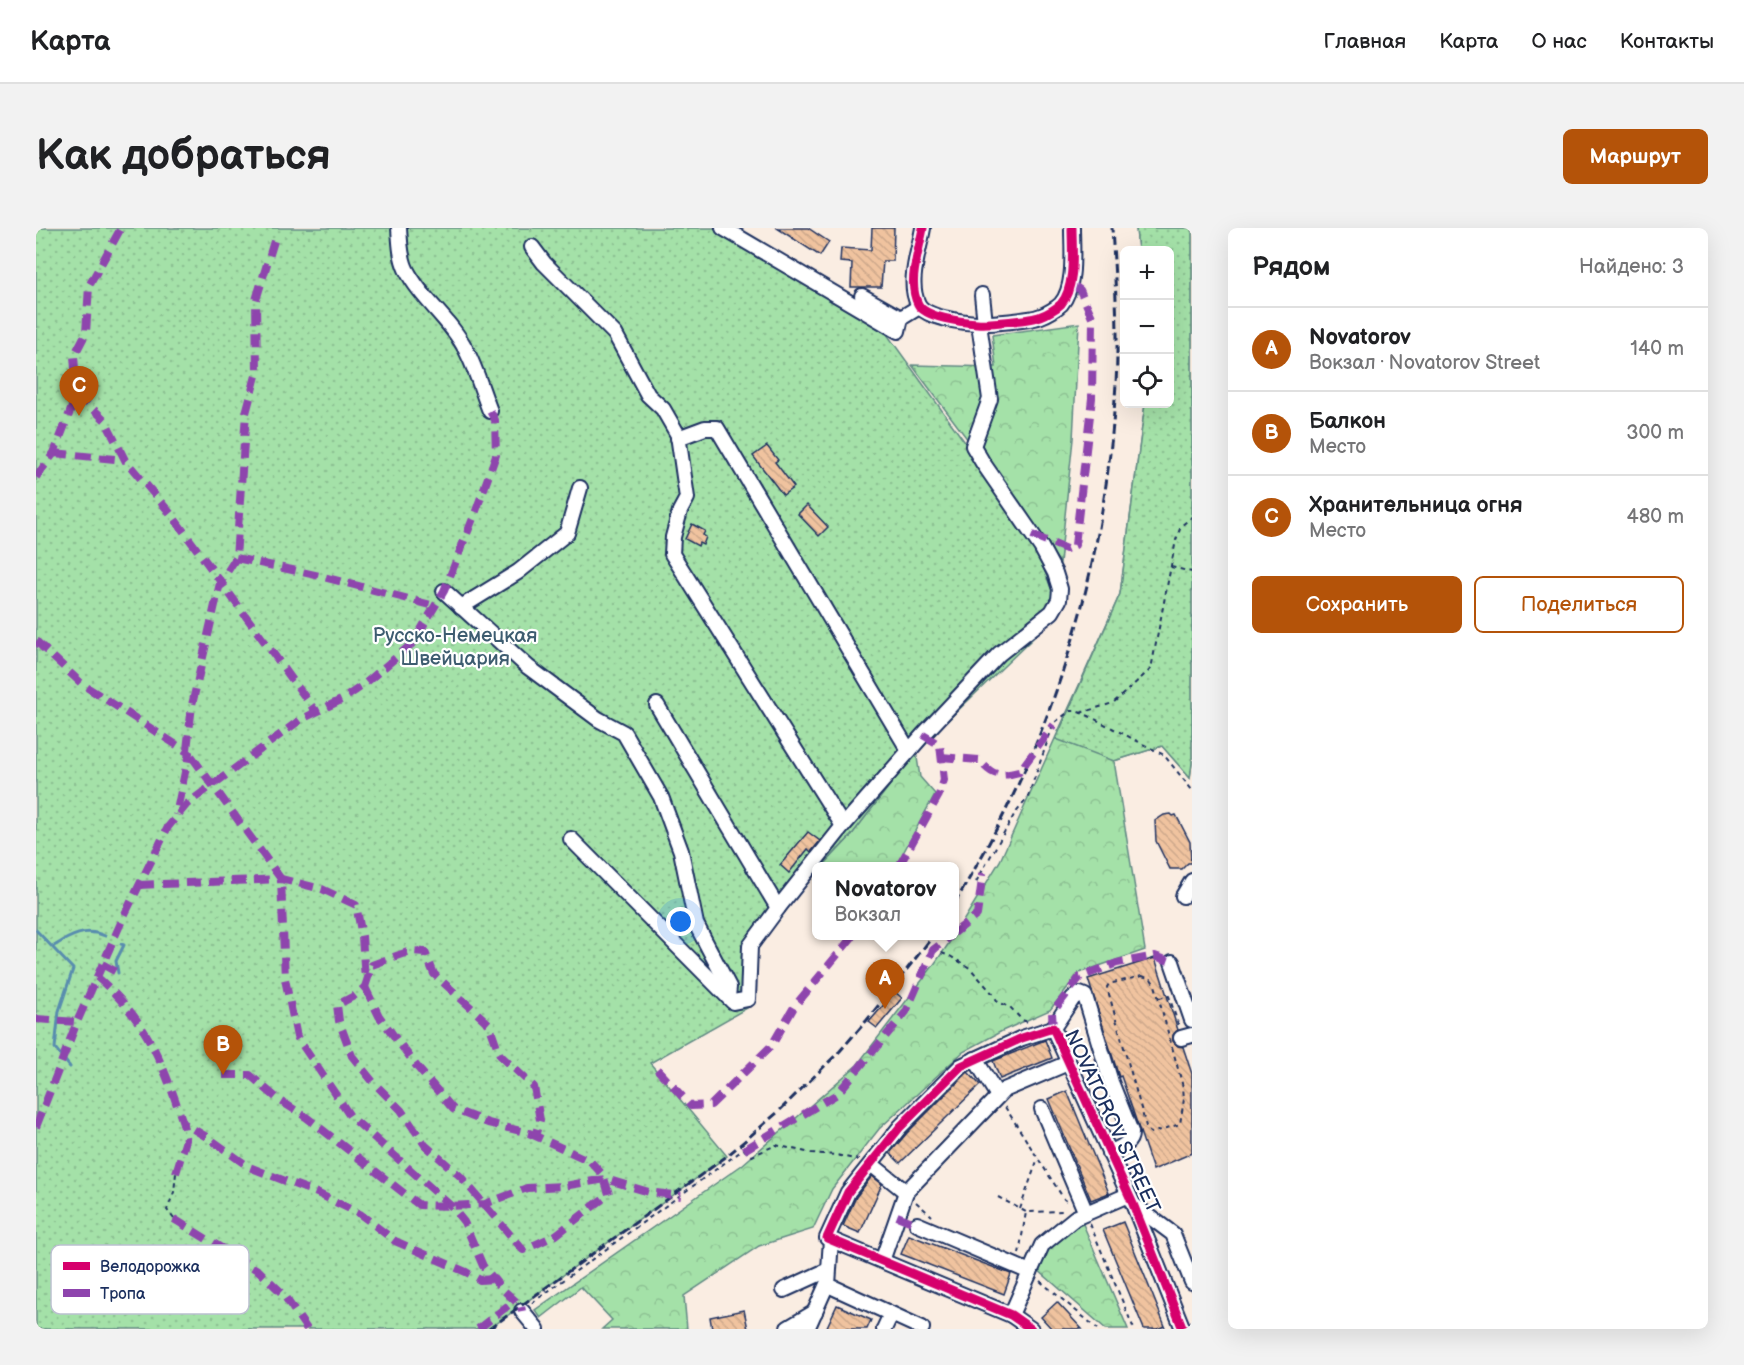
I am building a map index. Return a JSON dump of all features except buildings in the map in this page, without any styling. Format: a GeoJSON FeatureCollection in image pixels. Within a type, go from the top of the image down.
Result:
{"type":"FeatureCollection","features":[{"type":"Feature","properties":{"kind":"street"},"geometry":{"type":"LineString","coordinates":[[399,228],[401,251],[406,268],[467,351],[490,411]]}},
{"type":"Feature","properties":{"kind":"street"},"geometry":{"type":"LineString","coordinates":[[723,228],[898,331],[902,318],[919,308]]}},
{"type":"Feature","properties":{"kind":"street"},"geometry":{"type":"LineString","coordinates":[[923,228],[914,273],[914,292],[919,308],[930,315],[982,323],[1041,316],[1061,304],[1070,286],[1072,228]]}},
{"type":"Feature","properties":{"kind":"street"},"geometry":{"type":"LineString","coordinates":[[532,247],[544,263],[615,334],[648,395],[663,409],[678,438],[687,498],[680,511],[673,537],[672,554],[843,826]]}},
{"type":"Feature","properties":{"kind":"street"},"geometry":{"type":"LineString","coordinates":[[862,296],[902,318]]}},
{"type":"Feature","properties":{"kind":"street"},"geometry":{"type":"LineString","coordinates":[[814,862],[909,751],[999,654],[1052,612],[1059,600],[1060,589],[1055,573],[1041,547],[973,446],[990,399],[982,323],[982,296]]}},
{"type":"Feature","properties":{"kind":"street"},"geometry":{"type":"LineString","coordinates":[[678,438],[705,428],[717,428],[909,751]]}},
{"type":"Feature","properties":{"kind":"street"},"geometry":{"type":"LineString","coordinates":[[461,607],[518,572],[567,533],[580,488]]}},
{"type":"Feature","properties":{"kind":"street"},"geometry":{"type":"LineString","coordinates":[[444,591],[528,667],[598,719],[624,733],[661,797],[681,851],[696,924],[729,987],[728,997]]}},
{"type":"Feature","properties":{"kind":"street"},"geometry":{"type":"LineString","coordinates":[[657,705],[778,908]]}},
{"type":"Feature","properties":{"kind":"street"},"geometry":{"type":"LineString","coordinates":[[571,839],[732,1002],[748,999],[750,946],[812,865]]}},
{"type":"Feature","properties":{"kind":"street"},"geometry":{"type":"LineString","coordinates":[[1183,896],[1192,881]]}},
{"type":"Feature","properties":{"kind":"street"},"geometry":{"type":"LineString","coordinates":[[1172,962],[1192,1020]]}},
{"type":"Feature","properties":{"kind":"street"},"geometry":{"type":"LineString","coordinates":[[1051,1029],[1073,998],[1080,994],[1085,996],[1112,1085],[1131,1132],[1131,1139],[1128,1143],[1109,1153]]}},
{"type":"Feature","properties":{"kind":"street","name":"NOVATOROV STREET"},"geometry":{"type":"LineString","coordinates":[[807,1329],[827,1284],[831,1239],[827,1238],[848,1192],[908,1119],[961,1066],[1022,1038],[1051,1029],[1131,1200],[1183,1329]]}},
{"type":"Feature","properties":{"kind":"street"},"geometry":{"type":"LineString","coordinates":[[975,1059],[998,1096]]}},
{"type":"Feature","properties":{"kind":"street"},"geometry":{"type":"LineString","coordinates":[[882,1261],[906,1192],[1004,1090],[1068,1063]]}},
{"type":"Feature","properties":{"kind":"street"},"geometry":{"type":"LineString","coordinates":[[1042,1108],[1081,1210]]}},
{"type":"Feature","properties":{"kind":"street"},"geometry":{"type":"LineString","coordinates":[[871,1164],[906,1192]]}},
{"type":"Feature","properties":{"kind":"street"},"geometry":{"type":"LineString","coordinates":[[1011,1315],[1024,1269],[1042,1245],[1075,1218],[1081,1210],[1131,1200],[1173,1234],[1192,1282]]}},
{"type":"Feature","properties":{"kind":"street"},"geometry":{"type":"LineString","coordinates":[[916,1224],[1024,1269]]}},
{"type":"Feature","properties":{"kind":"street"},"geometry":{"type":"LineString","coordinates":[[831,1239],[1011,1315],[1031,1329]]}},
{"type":"Feature","properties":{"kind":"street"},"geometry":{"type":"LineString","coordinates":[[784,1290],[828,1270]]}},
{"type":"Feature","properties":{"kind":"street"},"geometry":{"type":"LineString","coordinates":[[827,1284],[924,1329]]}},
{"type":"Feature","properties":{"kind":"street"},"geometry":{"type":"LineString","coordinates":[[522,1311],[537,1329]]}},
{"type":"Feature","properties":{"kind":"street"},"geometry":{"type":"LineString","coordinates":[[788,1328],[815,1312]]}},
{"type":"Feature","properties":{"kind":"street"},"geometry":{"type":"LineString","coordinates":[[884,1329],[891,1314]]}},
{"type":"Feature","properties":{"kind":"path"},"geometry":{"type":"LineString","coordinates":[[1080,713],[1113,703],[1150,669],[1181,526],[1192,517]]}},
{"type":"Feature","properties":{"kind":"path"},"geometry":{"type":"LineString","coordinates":[[1171,567],[1192,572]]}},
{"type":"Feature","properties":{"kind":"path"},"geometry":{"type":"LineString","coordinates":[[976,882],[1014,815],[1027,799],[1054,723],[1070,711],[1089,716],[1164,754],[1192,790]]}},
{"type":"Feature","properties":{"kind":"path"},"geometry":{"type":"LineString","coordinates":[[933,950],[950,956],[970,968],[998,1002],[1010,1007],[1022,1020],[1051,1029]]}},
{"type":"Feature","properties":{"kind":"path"},"geometry":{"type":"LineString","coordinates":[[1136,976],[1145,976],[1154,983],[1158,998],[1184,1087],[1182,1120],[1179,1125],[1151,1133],[1148,1132],[1107,986],[1136,976]]}},
{"type":"Feature","properties":{"kind":"path"},"geometry":{"type":"LineString","coordinates":[[1158,998],[1169,996],[1176,1017]]}},
{"type":"Feature","properties":{"kind":"path"},"geometry":{"type":"LineString","coordinates":[[1121,1063],[1127,1061]]}},
{"type":"Feature","properties":{"kind":"path"},"geometry":{"type":"LineString","coordinates":[[998,1096],[1064,1199],[1081,1210],[1134,1329]]}},
{"type":"Feature","properties":{"kind":"path"},"geometry":{"type":"LineString","coordinates":[[744,1150],[752,1156],[776,1145],[811,1153],[836,1155],[871,1164]]}},
{"type":"Feature","properties":{"kind":"path"},"geometry":{"type":"LineString","coordinates":[[522,1311],[748,1146]]}},
{"type":"Feature","properties":{"kind":"path"},"geometry":{"type":"LineString","coordinates":[[1020,1209],[1038,1158]]}},
{"type":"Feature","properties":{"kind":"path"},"geometry":{"type":"LineString","coordinates":[[174,1219],[167,1210],[174,1192],[176,1173]]}},
{"type":"Feature","properties":{"kind":"path"},"geometry":{"type":"LineString","coordinates":[[906,1192],[930,1216],[940,1220]]}},
{"type":"Feature","properties":{"kind":"path"},"geometry":{"type":"LineString","coordinates":[[998,1197],[1026,1212],[1081,1210]]}},
{"type":"Feature","properties":{"kind":"path"},"geometry":{"type":"LineString","coordinates":[[1026,1212],[1024,1269],[1098,1329]]}},
{"type":"Feature","properties":{"kind":"green space","name":"Русско-Немецкая Швейцария"},"geometry":{"type":"Polygon","coordinates":[[[36,228],[728,228],[879,323],[964,441],[1037,551],[1060,612],[916,751],[850,837],[826,862],[812,862],[812,877],[750,944],[754,1004],[650,1063],[727,1156],[489,1329],[36,1329],[36,228]]]}},
{"type":"Feature","properties":{"kind":"green space"},"geometry":{"type":"Polygon","coordinates":[[[1136,228],[1192,228],[1192,763],[1190,778],[1162,746],[1114,761],[1145,950],[1079,973],[1050,1010],[1002,1031],[963,1052],[879,1129],[832,1189],[813,1229],[759,1246],[684,1296],[687,1329],[602,1329],[612,1320],[581,1287],[541,1318],[535,1310],[742,1165],[857,1065],[951,940],[959,940],[959,928],[1000,861],[1120,594],[1144,408],[1174,408],[1174,246],[1138,246],[1136,228]]]}},
{"type":"Feature","properties":{"kind":"green space"},"geometry":{"type":"Polygon","coordinates":[[[1136,228],[1192,228],[1192,763],[1190,778],[1162,746],[1114,761],[1056,739],[1120,594],[1144,408],[1174,408],[1174,246],[1138,246],[1136,228]]]}},
{"type":"Feature","properties":{"kind":"green space"},"geometry":{"type":"Polygon","coordinates":[[[1079,323],[1073,439],[1060,563],[912,365],[996,367],[992,335],[1079,323]]]}},
{"type":"Feature","properties":{"kind":"green space"},"geometry":{"type":"Polygon","coordinates":[[[916,751],[920,777],[935,794],[898,862],[827,862],[850,837],[916,751]]]}},
{"type":"Feature","properties":{"kind":"green space"},"geometry":{"type":"Polygon","coordinates":[[[1083,1224],[1128,1329],[1106,1329],[1037,1269],[1055,1241],[1067,1231],[1083,1224]]]}},
{"type":"Feature","properties":{"kind":"waterway"},"geometry":{"type":"LineString","coordinates":[[36,930],[73,969],[59,1011],[55,1048],[70,1067]]}},
{"type":"Feature","properties":{"kind":"waterway"},"geometry":{"type":"LineString","coordinates":[[54,946],[72,936],[85,933],[98,933],[105,936]]}},
{"type":"Feature","properties":{"kind":"waterway"},"geometry":{"type":"LineString","coordinates":[[118,973],[116,961],[124,945],[121,944]]}},
{"type":"Feature","properties":{"kind":"railway"},"geometry":{"type":"LineString","coordinates":[[959,895],[989,843],[1020,781],[1046,718],[1068,654],[1086,588],[1100,522],[1110,453],[1116,383],[1117,325],[1112,228]]}},
{"type":"Feature","properties":{"kind":"railway"},"geometry":{"type":"LineString","coordinates":[[489,1329],[727,1156],[777,1113],[840,1051],[930,940]]}},
{"type":"Feature","properties":{"kind":"marked path"},"geometry":{"type":"LineString","coordinates":[[36,477],[54,453],[77,394],[74,356],[86,333],[89,286],[121,228]]}},
{"type":"Feature","properties":{"kind":"marked path"},"geometry":{"type":"LineString","coordinates":[[274,241],[256,300],[257,372],[246,413],[236,558],[220,583],[192,705],[187,750],[281,879],[285,979],[297,1037],[350,1116],[451,1206],[464,1222],[483,1266],[501,1288],[521,1306],[522,1311]]}},
{"type":"Feature","properties":{"kind":"marked path"},"geometry":{"type":"LineString","coordinates":[[1032,535],[1066,549],[1075,545],[1092,398],[1093,319],[1080,290],[1070,283]]}},
{"type":"Feature","properties":{"kind":"marked path"},"geometry":{"type":"LineString","coordinates":[[77,394],[105,420],[125,460],[171,514],[316,712]]}},
{"type":"Feature","properties":{"kind":"marked path"},"geometry":{"type":"LineString","coordinates":[[36,1127],[77,1022],[123,918],[168,827],[187,804],[300,720],[343,699],[362,686],[413,643],[444,591],[496,455],[495,420],[490,411]]}},
{"type":"Feature","properties":{"kind":"marked path"},"geometry":{"type":"LineString","coordinates":[[54,453],[125,460]]}},
{"type":"Feature","properties":{"kind":"marked path"},"geometry":{"type":"LineString","coordinates":[[236,558],[320,576],[435,606]]}},
{"type":"Feature","properties":{"kind":"marked path"},"geometry":{"type":"LineString","coordinates":[[36,641],[82,684],[189,753],[176,815]]}},
{"type":"Feature","properties":{"kind":"marked path"},"geometry":{"type":"LineString","coordinates":[[941,757],[979,760],[988,769],[1001,775],[1019,772],[1054,725]]}},
{"type":"Feature","properties":{"kind":"marked path"},"geometry":{"type":"LineString","coordinates":[[901,862],[939,795],[944,780],[940,745],[923,735]]}},
{"type":"Feature","properties":{"kind":"marked path"},"geometry":{"type":"LineString","coordinates":[[959,929],[977,915],[983,873]]}},
{"type":"Feature","properties":{"kind":"marked path"},"geometry":{"type":"LineString","coordinates":[[139,885],[281,879],[322,889],[356,905],[362,936],[365,980]]}},
{"type":"Feature","properties":{"kind":"marked path"},"geometry":{"type":"LineString","coordinates":[[657,1069],[691,1106],[711,1105],[772,1045],[794,1007],[850,940]]}},
{"type":"Feature","properties":{"kind":"marked path"},"geometry":{"type":"LineString","coordinates":[[744,1150],[837,1094],[906,1012],[933,950],[946,940]]}},
{"type":"Feature","properties":{"kind":"marked path"},"geometry":{"type":"LineString","coordinates":[[365,987],[372,965],[410,951],[425,952],[434,974],[489,1024],[500,1055],[534,1087],[540,1120],[535,1136]]}},
{"type":"Feature","properties":{"kind":"marked path"},"geometry":{"type":"LineString","coordinates":[[1053,1028],[1052,1013],[1080,977],[1117,963],[1155,956],[1172,962]]}},
{"type":"Feature","properties":{"kind":"marked path"},"geometry":{"type":"LineString","coordinates":[[102,964],[118,973]]}},
{"type":"Feature","properties":{"kind":"marked path"},"geometry":{"type":"LineString","coordinates":[[97,977],[114,993],[141,1026],[160,1062],[183,1123],[249,1167],[317,1193],[360,1214],[395,1241],[480,1280],[493,1279]]}},
{"type":"Feature","properties":{"kind":"marked path"},"geometry":{"type":"LineString","coordinates":[[365,987],[379,1016],[418,1068],[453,1109],[488,1123],[529,1133],[590,1161],[603,1175],[609,1194],[556,1235],[523,1250],[461,1177],[425,1145],[401,1110],[374,1083],[352,1056],[339,1021],[337,1005],[365,987]]}},
{"type":"Feature","properties":{"kind":"marked path"},"geometry":{"type":"LineString","coordinates":[[36,1019],[77,1022]]}},
{"type":"Feature","properties":{"kind":"marked path"},"geometry":{"type":"LineString","coordinates":[[223,1075],[250,1075],[279,1100],[306,1117],[419,1205],[485,1204],[527,1188],[564,1186],[605,1179],[649,1192],[681,1196]]}},
{"type":"Feature","properties":{"kind":"marked path"},"geometry":{"type":"LineString","coordinates":[[176,1173],[186,1140],[183,1123]]}},
{"type":"Feature","properties":{"kind":"marked path"},"geometry":{"type":"LineString","coordinates":[[897,1216],[917,1224]]}},
{"type":"Feature","properties":{"kind":"marked path"},"geometry":{"type":"LineString","coordinates":[[174,1219],[216,1245]]}},
{"type":"Feature","properties":{"kind":"marked path"},"geometry":{"type":"LineString","coordinates":[[249,1265],[259,1271],[283,1294],[307,1329]]}},
{"type":"Feature","properties":{"kind":"marked path"},"geometry":{"type":"LineString","coordinates":[[478,1329],[515,1300]]}},
{"type":"Feature","properties":{"kind":"cycle path"},"geometry":{"type":"LineString","coordinates":[[923,228],[914,277],[918,304],[922,309],[936,316],[983,323],[1036,317],[1061,304],[1066,297],[1071,278],[1072,228]]}},
{"type":"Feature","properties":{"kind":"cycle path"},"geometry":{"type":"LineString","coordinates":[[1031,1329],[1011,1315],[827,1238],[848,1192],[900,1127],[961,1066],[1022,1038],[1053,1028],[1133,1204],[1183,1329]]}},
{"type":"Feature","properties":{"kind":"place","name":"Хранительница огня"},"geometry":{"type":"Point","coordinates":[79,416]}},
{"type":"Feature","properties":{"kind":"place","name":"Novatorov"},"geometry":{"type":"Point","coordinates":[885,1009]}},
{"type":"Feature","properties":{"kind":"place","name":"Балкон"},"geometry":{"type":"Point","coordinates":[223,1075]}}]}
